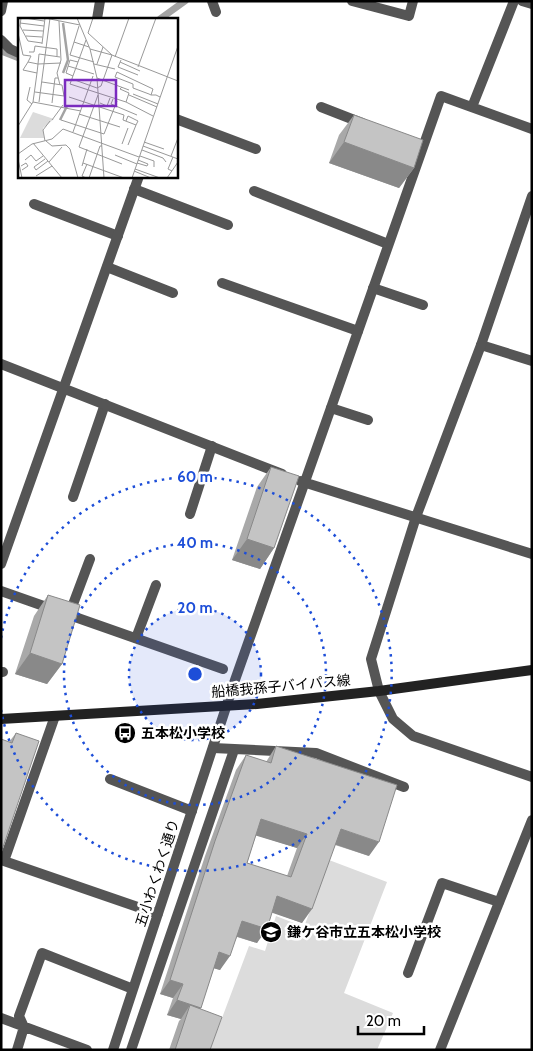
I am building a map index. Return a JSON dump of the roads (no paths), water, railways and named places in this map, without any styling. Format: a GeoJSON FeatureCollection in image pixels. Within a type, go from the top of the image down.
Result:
{"type":"FeatureCollection","features":[{"type":"Feature","properties":{"kind":"street"},"geometry":{"type":"LineString","coordinates":[[1,11],[3,1]]}},
{"type":"Feature","properties":{"kind":"street"},"geometry":{"type":"LineString","coordinates":[[97,18],[100,1]]}},
{"type":"Feature","properties":{"kind":"street"},"geometry":{"type":"LineString","coordinates":[[212,1],[216,12]]}},
{"type":"Feature","properties":{"kind":"street"},"geometry":{"type":"LineString","coordinates":[[352,1],[409,16],[413,1]]}},
{"type":"Feature","properties":{"kind":"street"},"geometry":{"type":"LineString","coordinates":[[514,1],[472,107],[532,129]]}},
{"type":"Feature","properties":{"kind":"street"},"geometry":{"type":"LineString","coordinates":[[522,1],[532,4]]}},
{"type":"Feature","properties":{"kind":"street"},"geometry":{"type":"LineString","coordinates":[[1,40],[10,49],[18,52]]}},
{"type":"Feature","properties":{"kind":"street","name":"五小わくわく通り"},"geometry":{"type":"LineString","coordinates":[[113,1050],[227,706],[388,244],[418,145],[440,96],[472,107]]}},
{"type":"Feature","properties":{"kind":"street"},"geometry":{"type":"LineString","coordinates":[[321,106],[367,125]]}},
{"type":"Feature","properties":{"kind":"street"},"geometry":{"type":"LineString","coordinates":[[178,121],[256,149]]}},
{"type":"Feature","properties":{"kind":"street"},"geometry":{"type":"LineString","coordinates":[[1,564],[138,178]]}},
{"type":"Feature","properties":{"kind":"street"},"geometry":{"type":"LineString","coordinates":[[134,189],[228,225]]}},
{"type":"Feature","properties":{"kind":"street"},"geometry":{"type":"LineString","coordinates":[[254,191],[388,244]]}},
{"type":"Feature","properties":{"kind":"street"},"geometry":{"type":"LineString","coordinates":[[532,196],[481,345],[416,517],[371,659],[379,691],[393,719],[413,736],[532,777]]}},
{"type":"Feature","properties":{"kind":"street"},"geometry":{"type":"LineString","coordinates":[[34,204],[118,236]]}},
{"type":"Feature","properties":{"kind":"street"},"geometry":{"type":"LineString","coordinates":[[107,267],[173,293]]}},
{"type":"Feature","properties":{"kind":"street"},"geometry":{"type":"LineString","coordinates":[[222,284],[358,331]]}},
{"type":"Feature","properties":{"kind":"street"},"geometry":{"type":"LineString","coordinates":[[373,288],[423,305]]}},
{"type":"Feature","properties":{"kind":"street"},"geometry":{"type":"LineString","coordinates":[[481,345],[532,361]]}},
{"type":"Feature","properties":{"kind":"street"},"geometry":{"type":"LineString","coordinates":[[1,364],[305,483],[532,554]]}},
{"type":"Feature","properties":{"kind":"street"},"geometry":{"type":"LineString","coordinates":[[73,497],[105,404]]}},
{"type":"Feature","properties":{"kind":"street"},"geometry":{"type":"LineString","coordinates":[[331,408],[368,420]]}},
{"type":"Feature","properties":{"kind":"street"},"geometry":{"type":"LineString","coordinates":[[190,514],[212,446]]}},
{"type":"Feature","properties":{"kind":"street"},"geometry":{"type":"LineString","coordinates":[[69,615],[90,559]]}},
{"type":"Feature","properties":{"kind":"street"},"geometry":{"type":"LineString","coordinates":[[136,638],[156,585]]}},
{"type":"Feature","properties":{"kind":"street"},"geometry":{"type":"LineString","coordinates":[[1,591],[223,668]]}},
{"type":"Feature","properties":{"kind":"street","name":"船橋我孫子バイパス線"},"geometry":{"type":"LineString","coordinates":[[1,719],[256,704],[379,691],[532,670]]}},
{"type":"Feature","properties":{"kind":"street"},"geometry":{"type":"LineString","coordinates":[[56,716],[4,861],[158,914]]}},
{"type":"Feature","properties":{"kind":"street"},"geometry":{"type":"LineString","coordinates":[[213,748],[316,753],[404,787]]}},
{"type":"Feature","properties":{"kind":"street"},"geometry":{"type":"LineString","coordinates":[[131,1050],[234,750]]}},
{"type":"Feature","properties":{"kind":"street"},"geometry":{"type":"LineString","coordinates":[[110,779],[192,811]]}},
{"type":"Feature","properties":{"kind":"street"},"geometry":{"type":"LineString","coordinates":[[440,1050],[532,820]]}},
{"type":"Feature","properties":{"kind":"street"},"geometry":{"type":"LineString","coordinates":[[408,972],[442,883],[499,902]]}},
{"type":"Feature","properties":{"kind":"street"},"geometry":{"type":"LineString","coordinates":[[16,1050],[24,1027],[19,1016],[42,953],[133,989]]}},
{"type":"Feature","properties":{"kind":"street"},"geometry":{"type":"LineString","coordinates":[[1,1018],[87,1050]]}},
{"type":"Feature","properties":{"kind":"waterway"},"geometry":{"type":"LineString","coordinates":[[161,18],[185,1]]}},
{"type":"Feature","properties":{"kind":"waterway"},"geometry":{"type":"LineString","coordinates":[[1,51],[18,58]]}},
{"type":"Feature","properties":{"kind":"place","name":"五本松小学校"},"geometry":{"type":"Point","coordinates":[125,733]}},
{"type":"Feature","properties":{"kind":"place","name":"鎌ケ谷市立五本松小学校"},"geometry":{"type":"Point","coordinates":[271,932]}}]}
